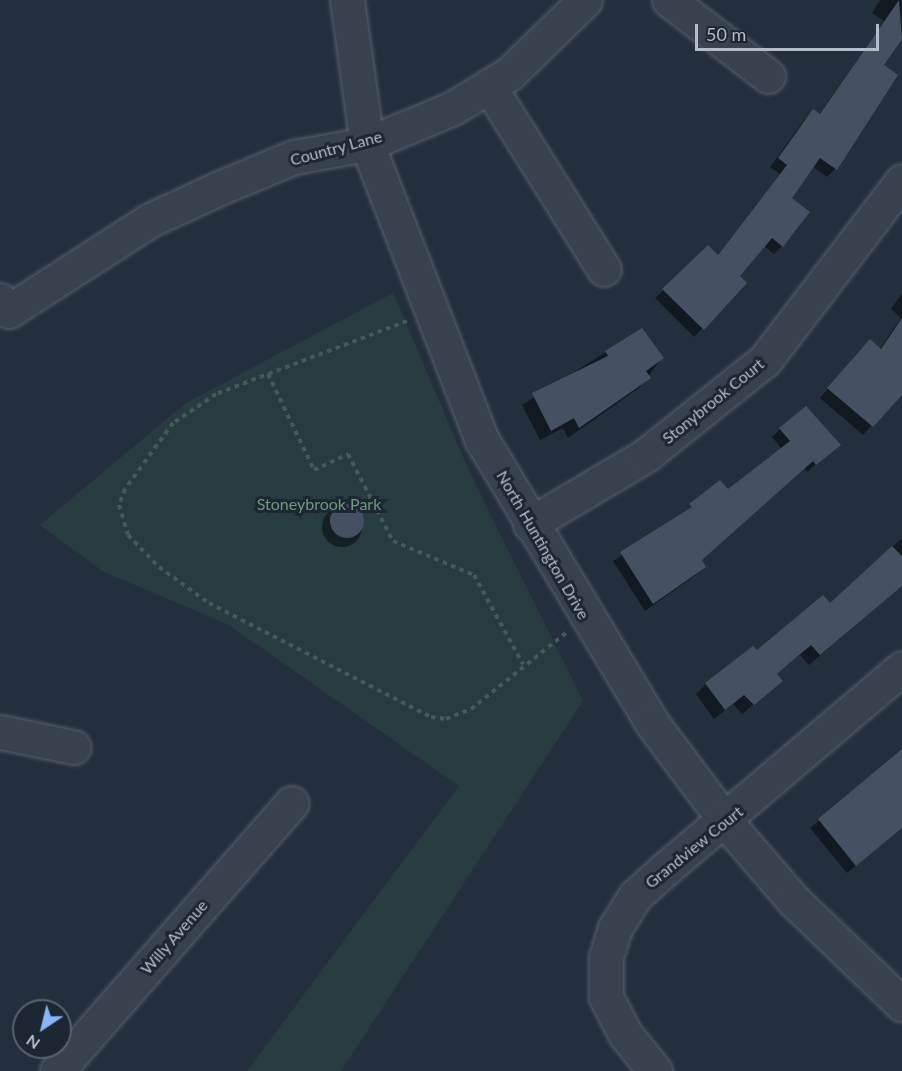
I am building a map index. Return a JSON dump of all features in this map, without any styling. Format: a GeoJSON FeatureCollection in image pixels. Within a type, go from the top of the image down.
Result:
{"type":"FeatureCollection","features":[{"type":"Feature","properties":{"kind":"street","name":"North Huntington Drive"},"geometry":{"type":"LineString","coordinates":[[347,0],[367,144],[430,312],[482,440],[586,618],[652,723],[726,822],[793,900],[902,1004]]}},
{"type":"Feature","properties":{"kind":"street","name":"Country Lane"},"geometry":{"type":"LineString","coordinates":[[4,305],[179,207],[294,158],[367,144],[453,108],[489,86],[585,0]]}},
{"type":"Feature","properties":{"kind":"street"},"geometry":{"type":"LineString","coordinates":[[669,0],[768,76]]}},
{"type":"Feature","properties":{"kind":"street"},"geometry":{"type":"LineString","coordinates":[[489,86],[604,268]]}},
{"type":"Feature","properties":{"kind":"street","name":"Stonybrook Court"},"geometry":{"type":"LineString","coordinates":[[530,524],[646,455],[765,360],[902,181]]}},
{"type":"Feature","properties":{"kind":"street","name":"Grandview Court"},"geometry":{"type":"LineString","coordinates":[[655,1071],[625,1034],[606,998],[606,957],[635,896],[726,822],[902,668]]}},
{"type":"Feature","properties":{"kind":"street"},"geometry":{"type":"LineString","coordinates":[[0,732],[73,747]]}},
{"type":"Feature","properties":{"kind":"street","name":"Willy Avenue"},"geometry":{"type":"LineString","coordinates":[[57,1071],[292,803]]}},
{"type":"Feature","properties":{"kind":"path"},"geometry":{"type":"LineString","coordinates":[[430,312],[216,394],[173,423],[154,443],[119,506],[133,542],[209,603],[432,717],[461,716],[523,664],[586,618]]}},
{"type":"Feature","properties":{"kind":"path"},"geometry":{"type":"LineString","coordinates":[[268,374],[314,471],[348,454],[393,541],[474,575],[523,664]]}},
{"type":"Feature","properties":{"kind":"green space","name":"Stoneybrook Park"},"geometry":{"type":"Polygon","coordinates":[[[393,293],[470,473],[583,701],[341,1071],[247,1071],[459,786],[227,624],[104,572],[40,525],[186,403],[393,293]]]}},
{"type":"Feature","properties":{"kind":"building"},"geometry":{"type":"Polygon","coordinates":[[[899,0],[902,39],[884,65],[898,75],[837,170],[820,158],[792,198],[810,212],[783,247],[772,238],[740,276],[747,283],[704,330],[662,289],[708,245],[718,255],[787,165],[778,158],[813,109],[820,114],[899,0]]]}},
{"type":"Feature","properties":{"kind":"building"},"geometry":{"type":"Polygon","coordinates":[[[902,318],[902,395],[873,427],[827,388],[870,339],[881,349],[902,318]]]}},
{"type":"Feature","properties":{"kind":"building"},"geometry":{"type":"Polygon","coordinates":[[[642,328],[664,358],[646,371],[651,378],[579,428],[574,418],[551,431],[532,393],[608,356],[605,351],[642,328]]]}},
{"type":"Feature","properties":{"kind":"building"},"geometry":{"type":"Polygon","coordinates":[[[806,406],[841,445],[816,465],[813,461],[702,560],[706,567],[653,604],[620,552],[692,507],[689,504],[720,480],[728,489],[790,441],[779,428],[806,406]]]}},
{"type":"Feature","properties":{"kind":"building"},"geometry":{"type":"Polygon","coordinates":[[[347,504],[359,509],[364,521],[359,533],[347,538],[335,533],[330,521],[335,509],[347,504]]]}},
{"type":"Feature","properties":{"kind":"building"},"geometry":{"type":"Polygon","coordinates":[[[892,546],[902,556],[902,586],[820,655],[811,645],[777,674],[783,681],[754,705],[744,695],[725,710],[705,683],[753,646],[757,650],[823,595],[830,603],[892,546]]]}},
{"type":"Feature","properties":{"kind":"building"},"geometry":{"type":"Polygon","coordinates":[[[902,749],[902,828],[856,866],[818,819],[902,749]]]}}]}
